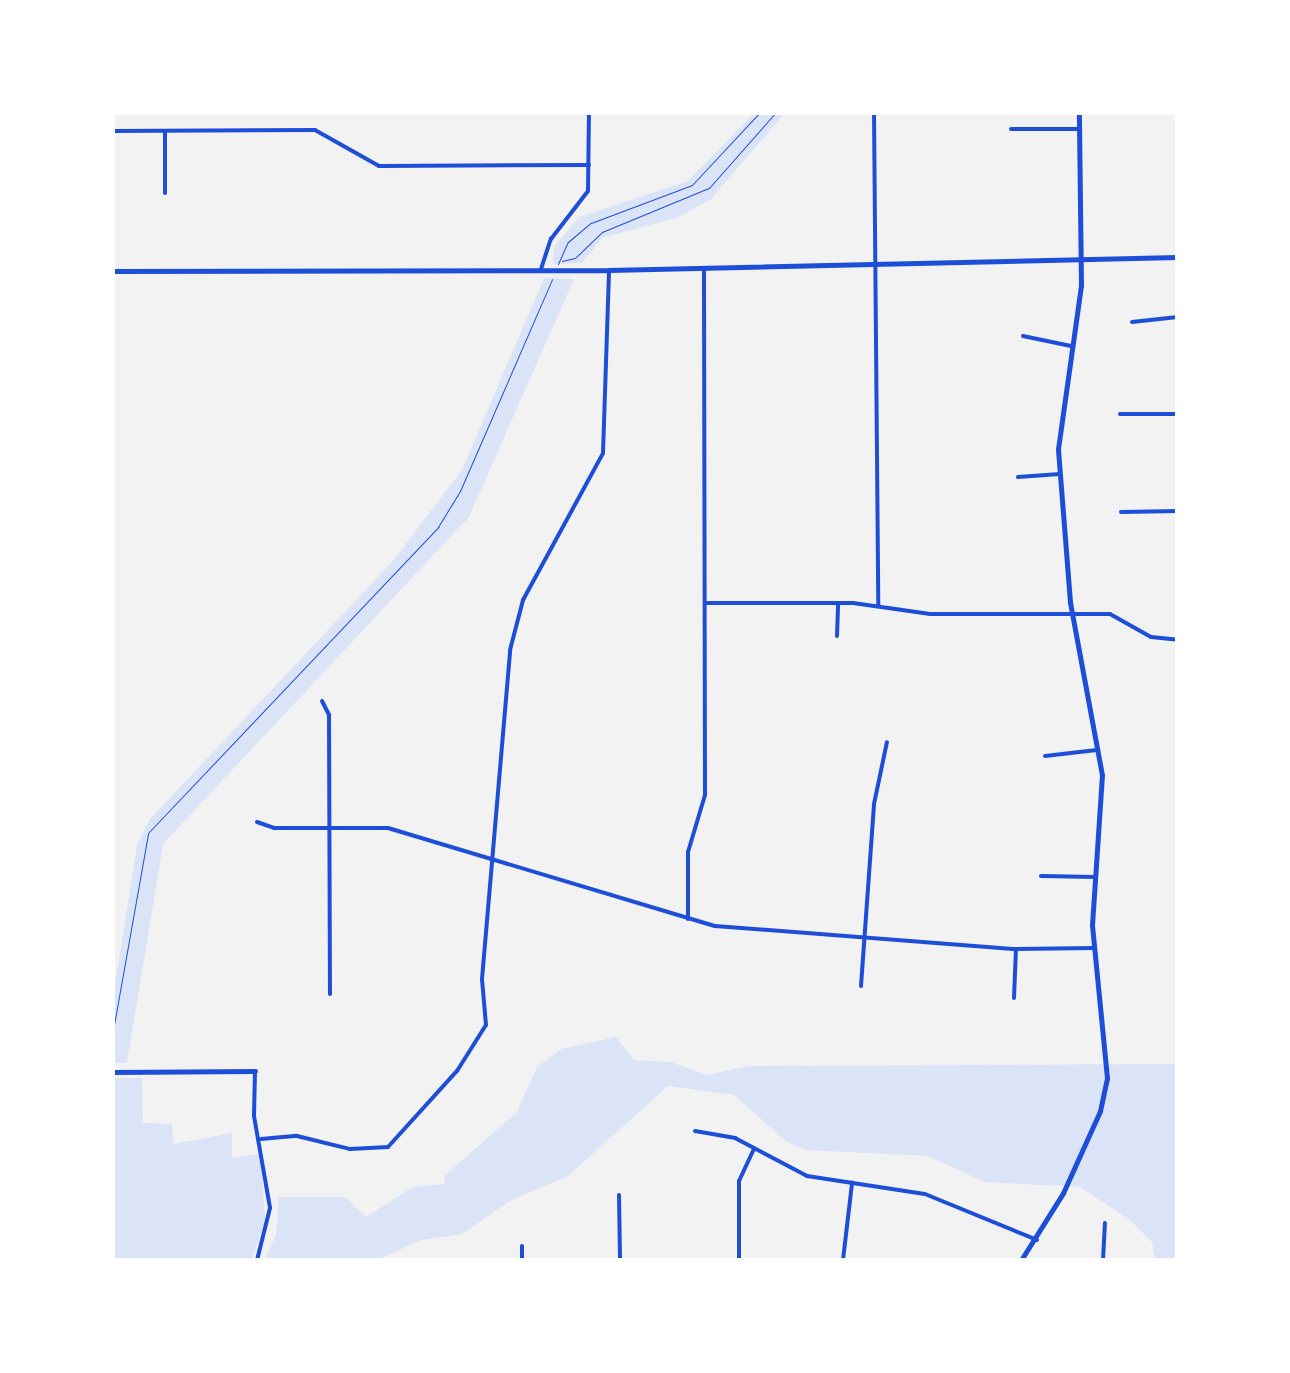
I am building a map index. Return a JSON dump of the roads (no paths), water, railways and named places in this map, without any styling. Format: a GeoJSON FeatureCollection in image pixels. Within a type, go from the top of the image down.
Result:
{"type":"FeatureCollection","features":[{"type":"Feature","properties":{"kind":"street"},"geometry":{"type":"LineString","coordinates":[[541,269],[551,239],[581,206],[589,165],[590,112]]}},
{"type":"Feature","properties":{"kind":"street"},"geometry":{"type":"LineString","coordinates":[[874,112],[878,606]]}},
{"type":"Feature","properties":{"kind":"street"},"geometry":{"type":"LineString","coordinates":[[1021,1260],[1037,1240],[1100,1111],[1106,1052],[1094,948],[1102,776],[1072,612],[1058,425],[1082,257],[1079,112]]}},
{"type":"Feature","properties":{"kind":"street"},"geometry":{"type":"LineString","coordinates":[[1011,129],[1079,129]]}},
{"type":"Feature","properties":{"kind":"street"},"geometry":{"type":"LineString","coordinates":[[112,131],[328,132],[380,166],[589,165]]}},
{"type":"Feature","properties":{"kind":"street"},"geometry":{"type":"LineString","coordinates":[[165,132],[165,193]]}},
{"type":"Feature","properties":{"kind":"street"},"geometry":{"type":"LineString","coordinates":[[112,271],[609,270],[875,260],[1178,257]]}},
{"type":"Feature","properties":{"kind":"street"},"geometry":{"type":"LineString","coordinates":[[688,920],[688,852],[705,795],[704,268]]}},
{"type":"Feature","properties":{"kind":"street"},"geometry":{"type":"LineString","coordinates":[[261,1138],[296,1136],[350,1150],[388,1148],[457,1071],[486,1025],[482,979],[510,650],[524,600],[603,452],[609,270]]}},
{"type":"Feature","properties":{"kind":"street"},"geometry":{"type":"LineString","coordinates":[[1132,322],[1178,317]]}},
{"type":"Feature","properties":{"kind":"street"},"geometry":{"type":"LineString","coordinates":[[1023,336],[1071,346]]}},
{"type":"Feature","properties":{"kind":"street"},"geometry":{"type":"LineString","coordinates":[[1120,414],[1178,414]]}},
{"type":"Feature","properties":{"kind":"street"},"geometry":{"type":"LineString","coordinates":[[1018,477],[1060,474]]}},
{"type":"Feature","properties":{"kind":"street"},"geometry":{"type":"LineString","coordinates":[[1121,512],[1178,511]]}},
{"type":"Feature","properties":{"kind":"street"},"geometry":{"type":"LineString","coordinates":[[704,603],[838,603],[930,614],[1110,614],[1151,637],[1178,640]]}},
{"type":"Feature","properties":{"kind":"street"},"geometry":{"type":"LineString","coordinates":[[837,636],[838,603]]}},
{"type":"Feature","properties":{"kind":"street"},"geometry":{"type":"LineString","coordinates":[[322,701],[329,714],[330,994]]}},
{"type":"Feature","properties":{"kind":"street"},"geometry":{"type":"LineString","coordinates":[[862,986],[874,804],[887,742]]}},
{"type":"Feature","properties":{"kind":"street"},"geometry":{"type":"LineString","coordinates":[[1045,756],[1097,750]]}},
{"type":"Feature","properties":{"kind":"street"},"geometry":{"type":"LineString","coordinates":[[257,822],[274,828],[388,828],[688,920],[1016,949],[1094,948]]}},
{"type":"Feature","properties":{"kind":"street"},"geometry":{"type":"LineString","coordinates":[[1041,876],[1095,877]]}},
{"type":"Feature","properties":{"kind":"street"},"geometry":{"type":"LineString","coordinates":[[1014,998],[1016,949]]}},
{"type":"Feature","properties":{"kind":"street"},"geometry":{"type":"LineString","coordinates":[[116,1072],[255,1071],[254,1116],[261,1138],[270,1208],[257,1260]]}},
{"type":"Feature","properties":{"kind":"street"},"geometry":{"type":"LineString","coordinates":[[696,1131],[728,1136],[807,1176],[925,1194],[1037,1240]]}},
{"type":"Feature","properties":{"kind":"street"},"geometry":{"type":"LineString","coordinates":[[739,1260],[740,1182],[754,1148]]}},
{"type":"Feature","properties":{"kind":"street"},"geometry":{"type":"LineString","coordinates":[[843,1260],[852,1183]]}},
{"type":"Feature","properties":{"kind":"street"},"geometry":{"type":"LineString","coordinates":[[620,1195],[620,1260]]}},
{"type":"Feature","properties":{"kind":"street"},"geometry":{"type":"LineString","coordinates":[[1103,1260],[1105,1223]]}},
{"type":"Feature","properties":{"kind":"street"},"geometry":{"type":"LineString","coordinates":[[522,1246],[522,1260]]}}]}
